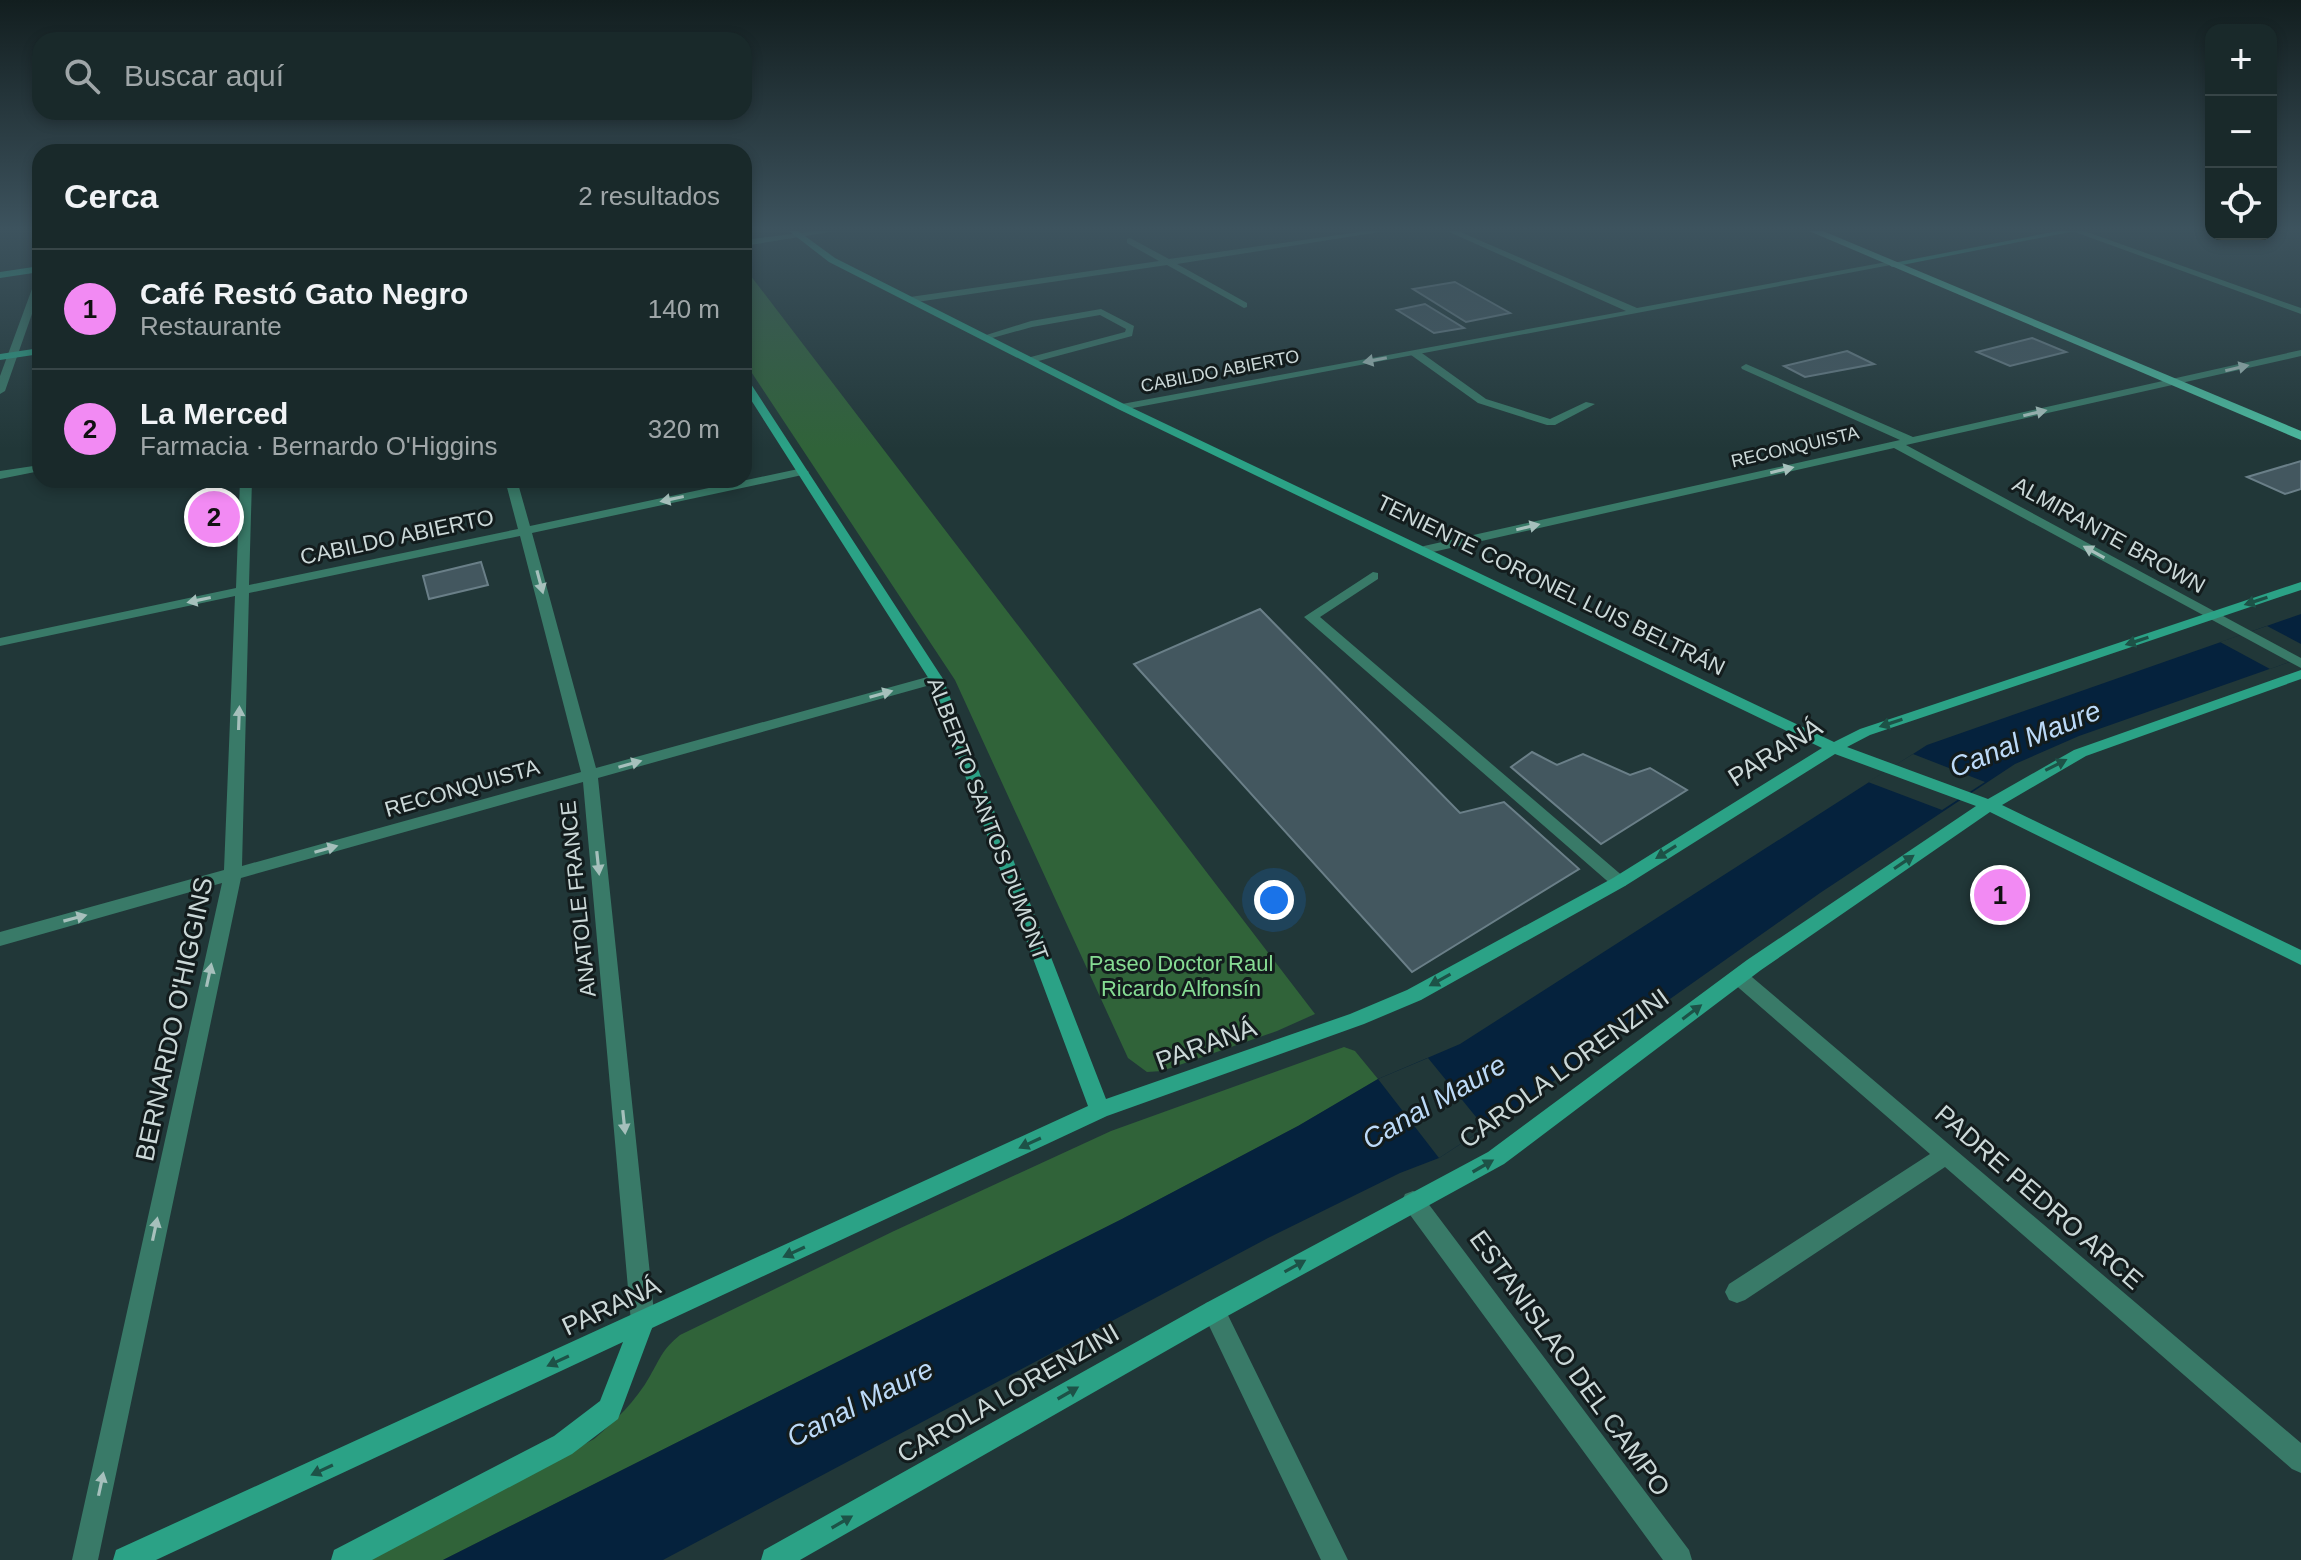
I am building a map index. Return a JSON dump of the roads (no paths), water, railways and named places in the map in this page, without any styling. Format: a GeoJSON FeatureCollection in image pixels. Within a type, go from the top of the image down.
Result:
{"type":"FeatureCollection","features":[{"type":"Feature","properties":{"kind":"main road"},"geometry":{"type":"LineString","coordinates":[[1987,304],[2301,436]]}},
{"type":"Feature","properties":{"kind":"street"},"geometry":{"type":"LineString","coordinates":[[0,391],[31,304]]}},
{"type":"Feature","properties":{"kind":"street","name":"TENIENTE CORONEL LUIS BELTRÁN"},"geometry":{"type":"LineString","coordinates":[[918,304],[1122,407],[1834,748],[1989,805],[2301,958]]}},
{"type":"Feature","properties":{"kind":"street"},"geometry":{"type":"LineString","coordinates":[[1620,304],[1637,311]]}},
{"type":"Feature","properties":{"kind":"street","name":"CABILDO ABIERTO"},"geometry":{"type":"LineString","coordinates":[[1122,407],[1676,304]]}},
{"type":"Feature","properties":{"kind":"street"},"geometry":{"type":"LineString","coordinates":[[2281,304],[2301,311]]}},
{"type":"Feature","properties":{"kind":"street"},"geometry":{"type":"LineString","coordinates":[[985,337],[1031,324],[1101,312],[1131,328],[1129,334],[1031,360]]}},
{"type":"Feature","properties":{"kind":"street"},"geometry":{"type":"LineString","coordinates":[[0,357],[32,352]]}},
{"type":"Feature","properties":{"kind":"street"},"geometry":{"type":"LineString","coordinates":[[1415,353],[1482,401],[1551,423],[1590,404]]}},
{"type":"Feature","properties":{"kind":"street","name":"RECONQUISTA"},"geometry":{"type":"LineString","coordinates":[[1424,550],[2301,353]]}},
{"type":"Feature","properties":{"kind":"street"},"geometry":{"type":"LineString","coordinates":[[1746,367],[1913,441]]}},
{"type":"Feature","properties":{"kind":"street","name":"ALBERTO SANTOS DUMONT"},"geometry":{"type":"LineString","coordinates":[[752,393],[936,679],[1100,1110]]}},
{"type":"Feature","properties":{"kind":"street","name":"ALMIRANTE BROWN"},"geometry":{"type":"LineString","coordinates":[[1897,445],[2244,633],[2299,666]]}},
{"type":"Feature","properties":{"kind":"street"},"geometry":{"type":"LineString","coordinates":[[0,475],[32,469]]}},
{"type":"Feature","properties":{"kind":"street","name":"CABILDO ABIERTO"},"geometry":{"type":"LineString","coordinates":[[752,483],[803,472]]}},
{"type":"Feature","properties":{"kind":"street","name":"BERNARDO O'HIGGINS"},"geometry":{"type":"LineString","coordinates":[[85,1560],[233,874],[246,488]]}},
{"type":"Feature","properties":{"kind":"street","name":"ANATOLE FRANCE"},"geometry":{"type":"LineString","coordinates":[[513,488],[590,775],[643,1322]]}},
{"type":"Feature","properties":{"kind":"street","name":"CABILDO ABIERTO"},"geometry":{"type":"LineString","coordinates":[[0,642],[727,488]]}},
{"type":"Feature","properties":{"kind":"street"},"geometry":{"type":"LineString","coordinates":[[1373,576],[1311,617],[1619,882]]}},
{"type":"Feature","properties":{"kind":"street","name":"PARANÁ"},"geometry":{"type":"LineString","coordinates":[[126,1560],[1100,1110],[1375,1012],[1414,995],[1619,882],[1834,748],[1865,732],[2301,586]]}},
{"type":"Feature","properties":{"kind":"street","name":"CAROLA LORENZINI"},"geometry":{"type":"LineString","coordinates":[[774,1560],[1214,1311],[1496,1158],[1739,977],[1989,805],[2080,753],[2299,666]]}},
{"type":"Feature","properties":{"kind":"street","name":"RECONQUISTA"},"geometry":{"type":"LineString","coordinates":[[0,939],[936,679]]}},
{"type":"Feature","properties":{"kind":"street","name":"PADRE PEDRO ARCE"},"geometry":{"type":"LineString","coordinates":[[1739,977],[2301,1460]]}},
{"type":"Feature","properties":{"kind":"street"},"geometry":{"type":"LineString","coordinates":[[1737,1292],[1947,1155]]}},
{"type":"Feature","properties":{"kind":"street","name":"ESTANISLAO DEL CAMPO"},"geometry":{"type":"LineString","coordinates":[[1413,1201],[1679,1560]]}},
{"type":"Feature","properties":{"kind":"street"},"geometry":{"type":"LineString","coordinates":[[1214,1311],[1335,1560]]}},
{"type":"Feature","properties":{"kind":"street"},"geometry":{"type":"LineString","coordinates":[[344,1560],[563,1445],[609,1410],[643,1322]]}},
{"type":"Feature","properties":{"kind":"water","name":"Canal Maure"},"geometry":{"type":"Polygon","coordinates":[[[2301,614],[2301,658],[2079,736],[2015,764],[1820,893],[1510,1112],[1439,1158],[1400,1173],[1268,1238],[663,1560],[443,1560],[1122,1219],[1298,1126],[1378,1079],[1460,1044],[1927,745],[2301,614]]]}},
{"type":"Feature","properties":{"kind":"place","name":"La Merced"},"geometry":{"type":"Point","coordinates":[214,517]}},
{"type":"Feature","properties":{"kind":"place","name":"Café Restó Gato Negro"},"geometry":{"type":"Point","coordinates":[2000,895]}},
{"type":"Feature","properties":{"kind":"park label","name":"Paseo Doctor Raul Ricardo Alfonsín"},"geometry":{"type":"Point","coordinates":[1181,976]}}]}
